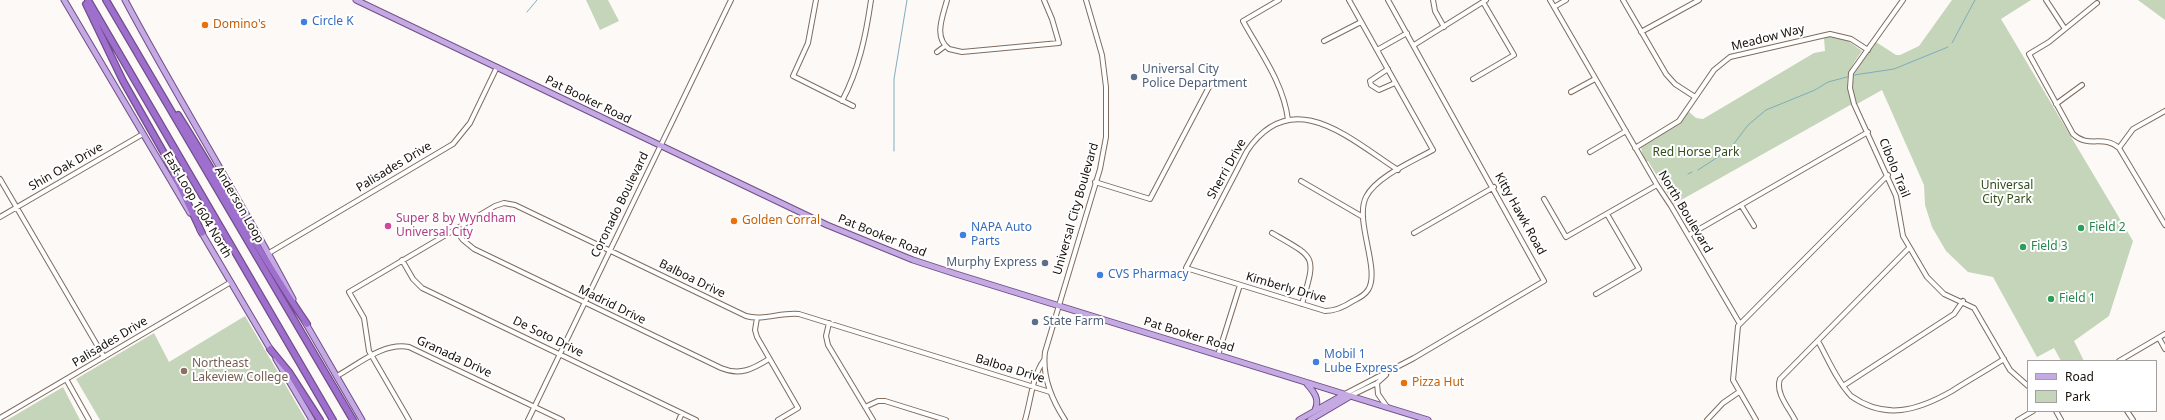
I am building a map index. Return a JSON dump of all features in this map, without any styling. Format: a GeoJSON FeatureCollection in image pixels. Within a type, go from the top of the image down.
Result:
{"type":"FeatureCollection","features":[{"type":"Feature","properties":{"kind":"highway"},"geometry":{"type":"LineString","coordinates":[[84,0],[123,82],[164,153],[202,232]]}},
{"type":"Feature","properties":{"kind":"highway"},"geometry":{"type":"LineString","coordinates":[[88,0],[333,420]]}},
{"type":"Feature","properties":{"kind":"highway","name":"Anderson Loop"},"geometry":{"type":"LineString","coordinates":[[106,0],[352,420]]}},
{"type":"Feature","properties":{"kind":"highway"},"geometry":{"type":"LineString","coordinates":[[138,53],[227,193],[277,281],[307,324]]}},
{"type":"Feature","properties":{"kind":"highway"},"geometry":{"type":"LineString","coordinates":[[270,349],[288,372],[320,420]]}},
{"type":"Feature","properties":{"kind":"main road","name":"East Loop 1604 North"},"geometry":{"type":"LineString","coordinates":[[64,0],[312,420]]}},
{"type":"Feature","properties":{"kind":"main road"},"geometry":{"type":"LineString","coordinates":[[125,0],[189,116],[269,253],[307,324],[362,420]]}},
{"type":"Feature","properties":{"kind":"main road","name":"Pat Booker Road"},"geometry":{"type":"LineString","coordinates":[[356,0],[827,225],[885,249],[956,274],[1342,395],[1428,420]]}},
{"type":"Feature","properties":{"kind":"main road"},"geometry":{"type":"LineString","coordinates":[[1306,383],[1315,392],[1317,399],[1314,411]]}},
{"type":"Feature","properties":{"kind":"main road","name":"Kitty Hawk Road"},"geometry":{"type":"LineString","coordinates":[[1298,420],[1342,395]]}},
{"type":"Feature","properties":{"kind":"main road","name":"Kitty Hawk Road"},"geometry":{"type":"LineString","coordinates":[[1310,420],[1349,397]]}},
{"type":"Feature","properties":{"kind":"street","name":"Coronado Boulevard"},"geometry":{"type":"LineString","coordinates":[[528,420],[731,0]]}},
{"type":"Feature","properties":{"kind":"street"},"geometry":{"type":"LineString","coordinates":[[816,0],[808,42],[793,76],[853,106]]}},
{"type":"Feature","properties":{"kind":"street"},"geometry":{"type":"LineString","coordinates":[[842,101],[854,76],[862,51],[871,0]]}},
{"type":"Feature","properties":{"kind":"street"},"geometry":{"type":"LineString","coordinates":[[947,0],[940,37],[945,46],[954,51],[962,52],[1059,43],[1052,19],[1044,0]]}},
{"type":"Feature","properties":{"kind":"street","name":"Universal City Boulevard"},"geometry":{"type":"LineString","coordinates":[[1065,420],[1050,392],[1044,359],[1058,305],[1095,182],[1106,136],[1106,87],[1102,55],[1086,0]]}},
{"type":"Feature","properties":{"kind":"street"},"geometry":{"type":"LineString","coordinates":[[1279,0],[1243,21],[1280,87],[1286,104],[1288,120]]}},
{"type":"Feature","properties":{"kind":"street"},"geometry":{"type":"LineString","coordinates":[[1348,0],[1388,69],[1395,83],[1379,90],[1371,85],[1370,81],[1372,78],[1388,69]]}},
{"type":"Feature","properties":{"kind":"street","name":"Kitty Hawk Road"},"geometry":{"type":"LineString","coordinates":[[1342,395],[1389,372],[1544,281],[1494,188],[1388,0]]}},
{"type":"Feature","properties":{"kind":"street"},"geometry":{"type":"LineString","coordinates":[[1433,0],[1437,14],[1444,27]]}},
{"type":"Feature","properties":{"kind":"street","name":"North Boulevard"},"geometry":{"type":"LineString","coordinates":[[1550,0],[1635,148],[1689,235],[1740,324]]}},
{"type":"Feature","properties":{"kind":"street"},"geometry":{"type":"LineString","coordinates":[[1554,7],[1566,0]]}},
{"type":"Feature","properties":{"kind":"street"},"geometry":{"type":"LineString","coordinates":[[1622,0],[1670,80],[1695,97]]}},
{"type":"Feature","properties":{"kind":"street"},"geometry":{"type":"LineString","coordinates":[[1641,32],[1699,0]]}},
{"type":"Feature","properties":{"kind":"street","name":"Cibolo Trail"},"geometry":{"type":"LineString","coordinates":[[1903,0],[1851,72],[1850,84],[1854,104],[1888,175],[1896,196],[1901,229],[1909,248],[1935,286],[1950,296],[1963,301],[1978,313],[2004,360],[2015,376],[2027,385]]}},
{"type":"Feature","properties":{"kind":"street"},"geometry":{"type":"LineString","coordinates":[[2046,0],[2065,30]]}},
{"type":"Feature","properties":{"kind":"street"},"geometry":{"type":"LineString","coordinates":[[1414,45],[1485,1],[1514,55],[1473,79]]}},
{"type":"Feature","properties":{"kind":"street"},"geometry":{"type":"LineString","coordinates":[[2097,3],[2050,42],[2029,54],[2073,134],[2079,140],[2085,142],[2109,141],[2119,148],[2165,225]]}},
{"type":"Feature","properties":{"kind":"street"},"geometry":{"type":"LineString","coordinates":[[1324,41],[1361,22]]}},
{"type":"Feature","properties":{"kind":"street"},"geometry":{"type":"LineString","coordinates":[[1377,50],[1407,33]]}},
{"type":"Feature","properties":{"kind":"street","name":"Meadow Way"},"geometry":{"type":"LineString","coordinates":[[1635,148],[1679,121],[1718,66],[1726,60],[1740,54],[1830,34],[1851,39],[1868,50]]}},
{"type":"Feature","properties":{"kind":"street"},"geometry":{"type":"LineString","coordinates":[[937,52],[945,46]]}},
{"type":"Feature","properties":{"kind":"street","name":"Palisades Drive"},"geometry":{"type":"LineString","coordinates":[[269,253],[452,144],[470,123],[497,67]]}},
{"type":"Feature","properties":{"kind":"street"},"geometry":{"type":"LineString","coordinates":[[1571,92],[1595,79]]}},
{"type":"Feature","properties":{"kind":"street","name":"Kimberly Drive"},"geometry":{"type":"LineString","coordinates":[[1186,268],[1325,310],[1337,309],[1364,296],[1368,290],[1371,279],[1363,207],[1370,190],[1382,180],[1433,150],[1395,83]]}},
{"type":"Feature","properties":{"kind":"street"},"geometry":{"type":"LineString","coordinates":[[2056,104],[2082,85]]}},
{"type":"Feature","properties":{"kind":"street"},"geometry":{"type":"LineString","coordinates":[[1095,182],[1150,199],[1209,87]]}},
{"type":"Feature","properties":{"kind":"street"},"geometry":{"type":"LineString","coordinates":[[2119,148],[2133,129],[2165,111]]}},
{"type":"Feature","properties":{"kind":"street","name":"Sherri Drive"},"geometry":{"type":"LineString","coordinates":[[1186,268],[1254,140],[1268,128],[1288,120],[1310,120],[1328,125],[1398,170]]}},
{"type":"Feature","properties":{"kind":"street"},"geometry":{"type":"LineString","coordinates":[[1590,152],[1626,131]]}},
{"type":"Feature","properties":{"kind":"street"},"geometry":{"type":"LineString","coordinates":[[1689,235],[1868,132]]}},
{"type":"Feature","properties":{"kind":"street","name":"Shin Oak Drive"},"geometry":{"type":"LineString","coordinates":[[0,217],[143,134]]}},
{"type":"Feature","properties":{"kind":"street"},"geometry":{"type":"LineString","coordinates":[[1756,420],[1733,380],[1738,326],[1888,175]]}},
{"type":"Feature","properties":{"kind":"street"},"geometry":{"type":"LineString","coordinates":[[0,179],[104,357]]}},
{"type":"Feature","properties":{"kind":"street"},"geometry":{"type":"LineString","coordinates":[[1300,181],[1363,216]]}},
{"type":"Feature","properties":{"kind":"street"},"geometry":{"type":"LineString","coordinates":[[1544,199],[1566,237],[1657,185]]}},
{"type":"Feature","properties":{"kind":"street"},"geometry":{"type":"LineString","coordinates":[[1414,233],[1494,188]]}},
{"type":"Feature","properties":{"kind":"street","name":"Balboa Drive"},"geometry":{"type":"LineString","coordinates":[[372,356],[367,344],[364,318],[349,292],[495,206],[508,203],[610,250],[746,316],[758,318],[794,314],[1050,392]]}},
{"type":"Feature","properties":{"kind":"street"},"geometry":{"type":"LineString","coordinates":[[1741,205],[1754,226]]}},
{"type":"Feature","properties":{"kind":"street"},"geometry":{"type":"LineString","coordinates":[[1596,294],[1639,269],[1607,214]]}},
{"type":"Feature","properties":{"kind":"street","name":"Madrid Drive"},"geometry":{"type":"LineString","coordinates":[[455,229],[463,240],[474,249],[726,370],[745,371],[769,359]]}},
{"type":"Feature","properties":{"kind":"street"},"geometry":{"type":"LineString","coordinates":[[1272,233],[1303,251],[1311,262],[1312,271],[1302,304]]}},
{"type":"Feature","properties":{"kind":"street"},"geometry":{"type":"LineString","coordinates":[[1795,420],[1778,386],[1780,379],[1909,248]]}},
{"type":"Feature","properties":{"kind":"street","name":"De Soto Drive"},"geometry":{"type":"LineString","coordinates":[[402,260],[413,279],[422,288],[696,420]]}},
{"type":"Feature","properties":{"kind":"street","name":"Palisades Drive"},"geometry":{"type":"LineString","coordinates":[[0,418],[230,282]]}},
{"type":"Feature","properties":{"kind":"street"},"geometry":{"type":"LineString","coordinates":[[1218,355],[1240,285]]}},
{"type":"Feature","properties":{"kind":"street"},"geometry":{"type":"LineString","coordinates":[[1843,386],[1954,314],[1963,301]]}},
{"type":"Feature","properties":{"kind":"street"},"geometry":{"type":"LineString","coordinates":[[758,318],[756,330],[757,337],[798,408],[778,420]]}},
{"type":"Feature","properties":{"kind":"street"},"geometry":{"type":"LineString","coordinates":[[828,324],[826,336],[828,345],[873,420]]}},
{"type":"Feature","properties":{"kind":"street"},"geometry":{"type":"LineString","coordinates":[[2121,360],[2165,334]]}},
{"type":"Feature","properties":{"kind":"street"},"geometry":{"type":"LineString","coordinates":[[2159,338],[2165,349]]}},
{"type":"Feature","properties":{"kind":"street"},"geometry":{"type":"LineString","coordinates":[[1818,341],[1843,386],[1856,400],[1871,410],[1890,416],[1906,414],[1927,405],[2004,360]]}},
{"type":"Feature","properties":{"kind":"street","name":"Granada Drive"},"geometry":{"type":"LineString","coordinates":[[337,376],[393,346],[409,346],[562,420]]}},
{"type":"Feature","properties":{"kind":"street"},"geometry":{"type":"LineString","coordinates":[[372,356],[409,420]]}},
{"type":"Feature","properties":{"kind":"street"},"geometry":{"type":"LineString","coordinates":[[1025,420],[1038,368],[1044,359]]}},
{"type":"Feature","properties":{"kind":"street","name":"Kitty Hawk Road"},"geometry":{"type":"LineString","coordinates":[[1349,397],[1377,383],[1389,372]]}},
{"type":"Feature","properties":{"kind":"street"},"geometry":{"type":"LineString","coordinates":[[66,379],[89,420]]}},
{"type":"Feature","properties":{"kind":"street"},"geometry":{"type":"LineString","coordinates":[[1377,383],[1380,399],[1389,408]]}},
{"type":"Feature","properties":{"kind":"street"},"geometry":{"type":"LineString","coordinates":[[1707,420],[1723,403],[1739,392]]}},
{"type":"Feature","properties":{"kind":"street"},"geometry":{"type":"LineString","coordinates":[[866,407],[878,401],[885,401],[946,420]]}},
{"type":"Feature","properties":{"kind":"street"},"geometry":{"type":"LineString","coordinates":[[2018,420],[2031,412]]}},
{"type":"Feature","properties":{"kind":"street"},"geometry":{"type":"LineString","coordinates":[[679,420],[682,413]]}},
{"type":"Feature","properties":{"kind":"green space"},"geometry":{"type":"Polygon","coordinates":[[[586,0],[608,0],[619,21],[600,30],[586,0]]]}},
{"type":"Feature","properties":{"kind":"green space","name":"Universal City Park"},"geometry":{"type":"Polygon","coordinates":[[[1952,0],[2031,0],[2001,19],[2133,241],[2109,316],[2074,341],[2084,360],[2060,360],[2054,348],[2037,357],[1993,277],[1968,272],[1946,251],[1932,227],[1925,205],[1924,185],[1882,90],[1857,104],[1854,94],[1853,78],[1859,64],[1876,42],[1896,55],[1900,55],[1919,46],[1952,0]]]}},
{"type":"Feature","properties":{"kind":"green space"},"geometry":{"type":"Polygon","coordinates":[[[2138,0],[2165,0],[2165,20],[2138,0]]]}},
{"type":"Feature","properties":{"kind":"green space","name":"Red Horse Park"},"geometry":{"type":"Polygon","coordinates":[[[1834,36],[1848,41],[1862,51],[1853,64],[1848,76],[1849,96],[1852,104],[1674,204],[1648,161],[1644,163],[1641,147],[1678,124],[1688,111],[1696,118],[1703,119],[1814,53],[1825,51],[1824,38],[1834,36]]]}},
{"type":"Feature","properties":{"kind":"green space","name":"Northeast Lakeview College"},"geometry":{"type":"Polygon","coordinates":[[[245,316],[306,420],[100,420],[76,379],[154,333],[169,362],[245,316]]]}},
{"type":"Feature","properties":{"kind":"green space"},"geometry":{"type":"Polygon","coordinates":[[[63,387],[80,420],[7,420],[63,387]]]}},
{"type":"Feature","properties":{"kind":"waterway"},"geometry":{"type":"LineString","coordinates":[[527,12],[537,0]]}},
{"type":"Feature","properties":{"kind":"waterway"},"geometry":{"type":"LineString","coordinates":[[894,151],[894,79],[907,0]]}},
{"type":"Feature","properties":{"kind":"waterway"},"geometry":{"type":"LineString","coordinates":[[1952,43],[1975,0]]}},
{"type":"Feature","properties":{"kind":"waterway"},"geometry":{"type":"LineString","coordinates":[[1854,75],[1894,69],[1948,47]]}},
{"type":"Feature","properties":{"kind":"waterway"},"geometry":{"type":"LineString","coordinates":[[1698,170],[1730,149],[1748,125],[1766,110],[1815,90],[1828,82],[1847,77]]}},
{"type":"Feature","properties":{"kind":"waterway"},"geometry":{"type":"LineString","coordinates":[[1688,174],[1692,172]]}},
{"type":"Feature","properties":{"kind":"place","name":"Circle K"},"geometry":{"type":"Point","coordinates":[304,22]}},
{"type":"Feature","properties":{"kind":"place","name":"Domino's"},"geometry":{"type":"Point","coordinates":[205,25]}},
{"type":"Feature","properties":{"kind":"place","name":"Universal City Police Department"},"geometry":{"type":"Point","coordinates":[1134,77]}},
{"type":"Feature","properties":{"kind":"place","name":"Golden Corral"},"geometry":{"type":"Point","coordinates":[734,221]}},
{"type":"Feature","properties":{"kind":"place","name":"Super 8 by Wyndham Universal City"},"geometry":{"type":"Point","coordinates":[388,226]}},
{"type":"Feature","properties":{"kind":"place","name":"Field 2"},"geometry":{"type":"Point","coordinates":[2081,228]}},
{"type":"Feature","properties":{"kind":"place","name":"NAPA Auto Parts"},"geometry":{"type":"Point","coordinates":[963,235]}},
{"type":"Feature","properties":{"kind":"place","name":"Field 3"},"geometry":{"type":"Point","coordinates":[2023,247]}},
{"type":"Feature","properties":{"kind":"place","name":"Murphy Express"},"geometry":{"type":"Point","coordinates":[1045,263]}},
{"type":"Feature","properties":{"kind":"place","name":"CVS Pharmacy"},"geometry":{"type":"Point","coordinates":[1100,275]}},
{"type":"Feature","properties":{"kind":"place","name":"Field 1"},"geometry":{"type":"Point","coordinates":[2051,299]}},
{"type":"Feature","properties":{"kind":"place","name":"State Farm"},"geometry":{"type":"Point","coordinates":[1035,322]}},
{"type":"Feature","properties":{"kind":"place","name":"Mobil 1 Lube Express"},"geometry":{"type":"Point","coordinates":[1316,362]}},
{"type":"Feature","properties":{"kind":"place","name":"Northeast Lakeview College"},"geometry":{"type":"Point","coordinates":[184,371]}},
{"type":"Feature","properties":{"kind":"place","name":"Pizza Hut"},"geometry":{"type":"Point","coordinates":[1404,383]}}]}
